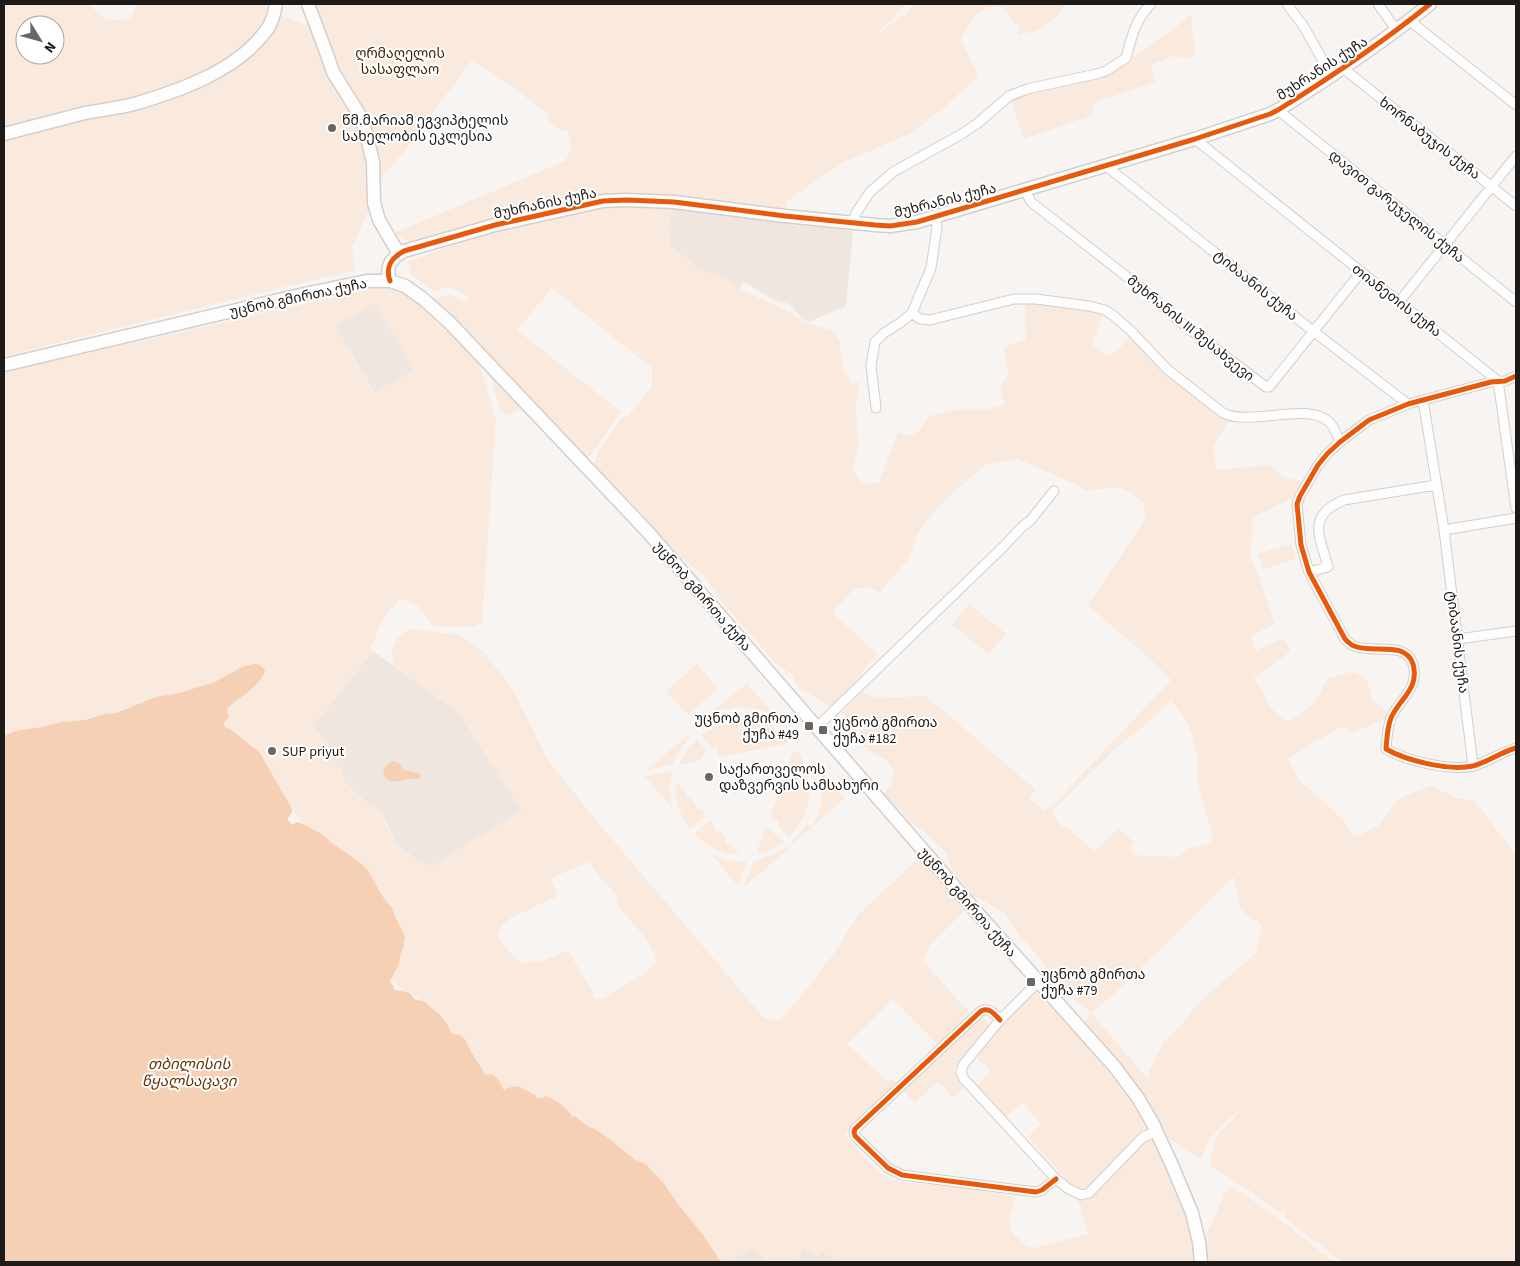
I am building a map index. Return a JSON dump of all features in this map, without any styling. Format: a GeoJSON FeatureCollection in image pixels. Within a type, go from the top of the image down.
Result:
{"type":"FeatureCollection","features":[{"type":"Feature","properties":{"kind":"street"},"geometry":{"type":"LineString","coordinates":[[4,134],[132,104],[194,84],[227,66],[248,50],[266,32],[274,17],[276,4]]}},
{"type":"Feature","properties":{"kind":"street"},"geometry":{"type":"LineString","coordinates":[[308,4],[333,72],[359,114],[365,129],[372,162],[374,203],[379,220],[399,254],[389,265],[388,274],[390,281]]}},
{"type":"Feature","properties":{"kind":"street"},"geometry":{"type":"LineString","coordinates":[[852,224],[856,213],[870,192],[893,172],[960,135],[978,123],[1009,96],[1027,89],[1106,71],[1126,58],[1134,29],[1141,14],[1151,4]]}},
{"type":"Feature","properties":{"kind":"street"},"geometry":{"type":"LineString","coordinates":[[1287,4],[1304,27],[1332,77]]}},
{"type":"Feature","properties":{"kind":"street"},"geometry":{"type":"LineString","coordinates":[[1378,4],[1398,31]]}},
{"type":"Feature","properties":{"kind":"street","name":"მუხრანის ქუჩა"},"geometry":{"type":"LineString","coordinates":[[399,254],[495,225],[603,201],[674,202],[852,224],[890,226],[917,222],[1195,139],[1278,110],[1344,69],[1398,31],[1430,4]]}},
{"type":"Feature","properties":{"kind":"street"},"geometry":{"type":"LineString","coordinates":[[1410,21],[1516,105]]}},
{"type":"Feature","properties":{"kind":"street","name":"ხორნაბუჯის ქუჩა"},"geometry":{"type":"LineString","coordinates":[[1344,69],[1516,206]]}},
{"type":"Feature","properties":{"kind":"street","name":"დავით გარეჯელის ქუჩა"},"geometry":{"type":"LineString","coordinates":[[1278,110],[1516,302]]}},
{"type":"Feature","properties":{"kind":"street","name":"თიანეთის ქუჩა"},"geometry":{"type":"LineString","coordinates":[[1195,139],[1498,382]]}},
{"type":"Feature","properties":{"kind":"street"},"geometry":{"type":"LineString","coordinates":[[1399,302],[1516,156]]}},
{"type":"Feature","properties":{"kind":"street","name":"ტიბაანის ქუჩა"},"geometry":{"type":"LineString","coordinates":[[1105,165],[1408,404]]}},
{"type":"Feature","properties":{"kind":"street","name":"მუხრანის III შესახვევი"},"geometry":{"type":"LineString","coordinates":[[1026,190],[1031,202],[1140,287],[1197,335],[1266,387],[1269,387],[1361,272]]}},
{"type":"Feature","properties":{"kind":"street"},"geometry":{"type":"LineString","coordinates":[[876,408],[871,366],[875,342],[884,332],[900,324],[912,313],[931,268],[937,227],[936,216]]}},
{"type":"Feature","properties":{"kind":"street","name":"უცნობ გმირთა ქუჩა"},"geometry":{"type":"LineString","coordinates":[[4,365],[367,281],[390,281],[405,286],[422,298],[449,322],[654,538],[980,916],[1114,1066],[1138,1098],[1157,1131],[1192,1213],[1199,1242],[1201,1262]]}},
{"type":"Feature","properties":{"kind":"street"},"geometry":{"type":"LineString","coordinates":[[912,313],[920,318],[930,320],[1014,298],[1036,299],[1105,310],[1132,332],[1167,369],[1223,413],[1231,417],[1254,418],[1288,414],[1321,416],[1330,423],[1340,442]]}},
{"type":"Feature","properties":{"kind":"street"},"geometry":{"type":"LineString","coordinates":[[1516,376],[1408,404],[1370,420],[1327,454],[1318,465],[1297,504],[1300,545],[1309,572],[1345,640],[1355,647],[1400,651],[1407,654],[1411,659],[1415,673],[1412,685],[1406,697],[1391,717],[1386,749],[1416,761],[1453,767],[1473,766],[1516,748]]}},
{"type":"Feature","properties":{"kind":"street"},"geometry":{"type":"LineString","coordinates":[[1498,382],[1516,508]]}},
{"type":"Feature","properties":{"kind":"street","name":"ტიბაანის ქუჩა"},"geometry":{"type":"LineString","coordinates":[[1423,400],[1444,530],[1473,766]]}},
{"type":"Feature","properties":{"kind":"street"},"geometry":{"type":"LineString","coordinates":[[1309,572],[1328,568],[1319,533],[1319,523],[1324,512],[1333,504],[1344,500],[1436,485]]}},
{"type":"Feature","properties":{"kind":"street"},"geometry":{"type":"LineString","coordinates":[[817,727],[1002,548],[1022,526],[1030,521],[1054,491]]}},
{"type":"Feature","properties":{"kind":"street"},"geometry":{"type":"LineString","coordinates":[[1444,530],[1516,518]]}},
{"type":"Feature","properties":{"kind":"street"},"geometry":{"type":"LineString","coordinates":[[1458,639],[1516,631]]}},
{"type":"Feature","properties":{"kind":"street"},"geometry":{"type":"LineString","coordinates":[[1038,982],[1000,1020],[963,1065],[961,1068],[962,1075],[1056,1179],[1067,1188],[1081,1195],[1089,1192],[1143,1137],[1157,1131]]}},
{"type":"Feature","properties":{"kind":"street"},"geometry":{"type":"LineString","coordinates":[[1000,1020],[989,1010],[981,1011],[854,1132],[888,1168],[902,1175],[1036,1192],[1042,1190],[1056,1179]]}},
{"type":"Feature","properties":{"kind":"shaded area"},"geometry":{"type":"Polygon","coordinates":[[[672,208],[789,222],[793,225],[853,230],[846,306],[808,322],[790,304],[776,301],[744,282],[739,289],[725,278],[699,270],[670,244],[668,229],[672,208]]]}},
{"type":"Feature","properties":{"kind":"shaded area"},"geometry":{"type":"Polygon","coordinates":[[[375,302],[414,370],[375,393],[335,326],[375,302]]]}},
{"type":"Feature","properties":{"kind":"shaded area"},"geometry":{"type":"Polygon","coordinates":[[[373,651],[458,712],[522,810],[432,867],[418,861],[397,845],[376,806],[373,807],[366,803],[344,781],[340,768],[336,766],[326,742],[313,726],[373,651]]]}},
{"type":"Feature","properties":{"kind":"shaded area"},"geometry":{"type":"Polygon","coordinates":[[[752,1248],[769,1262],[731,1262],[749,1249],[752,1248]]]}},
{"type":"Feature","properties":{"kind":"shaded area"},"geometry":{"type":"Polygon","coordinates":[[[803,1249],[821,1251],[840,1262],[799,1262],[801,1259],[798,1257],[803,1249]]]}},
{"type":"Feature","properties":{"kind":"green space"},"geometry":{"type":"Polygon","coordinates":[[[4,4],[90,4],[103,18],[116,20],[130,19],[137,4],[267,4],[263,28],[267,35],[280,16],[315,28],[360,127],[369,209],[352,248],[355,270],[4,356],[4,4]]]}},
{"type":"Feature","properties":{"kind":"green space","name":"ღრმაღელის სასაფლაო"},"geometry":{"type":"Polygon","coordinates":[[[310,4],[905,4],[876,34],[909,12],[912,4],[1066,4],[1046,26],[1018,35],[1019,27],[1000,6],[985,8],[973,18],[961,39],[978,76],[945,107],[911,133],[842,163],[787,201],[786,211],[632,193],[572,199],[496,218],[425,240],[408,241],[394,233],[565,161],[570,146],[567,131],[560,130],[547,120],[550,115],[472,60],[405,150],[382,177],[376,176],[359,109],[310,4]]]}},
{"type":"Feature","properties":{"kind":"green space"},"geometry":{"type":"Polygon","coordinates":[[[1191,15],[1195,52],[1189,59],[1173,56],[1151,65],[1155,82],[1093,103],[1093,115],[1023,139],[1011,99],[1123,64],[1191,15]]]}},
{"type":"Feature","properties":{"kind":"green space"},"geometry":{"type":"Polygon","coordinates":[[[612,204],[673,206],[668,229],[670,244],[699,270],[725,278],[739,289],[786,310],[805,322],[834,331],[839,341],[844,371],[852,383],[860,382],[856,407],[858,446],[853,469],[864,484],[879,482],[898,433],[915,436],[929,416],[955,410],[984,410],[1004,405],[1000,388],[1008,375],[1004,347],[1026,339],[1025,301],[1104,312],[1092,344],[1107,356],[1118,350],[1131,334],[1230,419],[1213,446],[1217,470],[1269,465],[1283,477],[1305,482],[1298,495],[1250,519],[1252,522],[1251,559],[1275,624],[1251,636],[1256,651],[1283,638],[1291,651],[1254,678],[1272,709],[1287,722],[1308,709],[1328,678],[1351,672],[1366,678],[1372,699],[1390,715],[1388,718],[1351,733],[1344,726],[1288,759],[1299,780],[1333,810],[1353,835],[1357,837],[1379,825],[1398,799],[1431,785],[1455,798],[1474,800],[1516,855],[1516,1262],[1342,1262],[1284,1217],[1285,1206],[1281,1214],[1252,1192],[1209,1165],[1215,1138],[1247,1104],[1210,1138],[1201,1159],[1169,1139],[1162,1131],[1138,1087],[1083,1023],[1092,1014],[1148,1079],[1149,1071],[1163,1043],[1201,1000],[1256,953],[1262,925],[1247,915],[1240,907],[1234,877],[1115,993],[1091,1013],[1069,995],[1052,976],[1029,945],[1021,938],[1004,913],[973,896],[952,869],[946,854],[928,835],[910,822],[898,807],[883,795],[891,784],[895,772],[886,759],[873,754],[863,745],[859,728],[841,713],[863,692],[876,698],[926,696],[1036,790],[1029,798],[1045,812],[1171,680],[1088,605],[1145,519],[1143,503],[1130,492],[1117,487],[1084,491],[1079,486],[1018,459],[985,465],[945,500],[919,530],[909,558],[880,592],[870,587],[854,589],[832,613],[878,654],[861,673],[864,677],[832,708],[802,690],[796,684],[792,674],[779,667],[722,602],[703,575],[675,553],[642,513],[593,468],[598,451],[624,415],[628,417],[652,386],[652,368],[552,288],[517,330],[621,412],[588,459],[433,299],[450,295],[467,302],[468,296],[449,287],[434,291],[412,276],[408,261],[439,251],[468,236],[612,204]],[[1171,700],[1150,721],[1118,746],[1052,811],[1060,826],[1068,828],[1094,851],[1118,829],[1134,842],[1130,848],[1135,855],[1178,857],[1188,849],[1213,842],[1197,779],[1197,759],[1194,742],[1189,727],[1171,700]]]}},
{"type":"Feature","properties":{"kind":"green space"},"geometry":{"type":"Polygon","coordinates":[[[379,287],[408,293],[429,310],[477,357],[496,419],[482,623],[473,627],[435,626],[432,625],[415,604],[399,600],[396,603],[380,626],[370,648],[373,651],[313,726],[326,742],[344,781],[361,799],[373,807],[376,806],[392,837],[401,849],[413,858],[431,867],[522,810],[458,712],[392,664],[394,661],[392,656],[393,646],[398,637],[406,631],[411,629],[460,635],[484,652],[513,690],[548,760],[596,820],[764,1018],[779,1021],[804,993],[832,956],[860,913],[921,856],[967,908],[930,945],[923,961],[972,1015],[938,1045],[893,999],[847,1044],[888,1082],[892,1078],[897,1085],[844,1134],[879,1173],[900,1182],[952,1186],[1015,1196],[1009,1216],[1010,1224],[1013,1233],[1023,1244],[1033,1248],[1088,1234],[1078,1200],[1081,1190],[1070,1184],[1028,1137],[1041,1124],[1022,1102],[1006,1117],[976,1086],[991,1071],[978,1059],[988,1040],[1011,1014],[1036,992],[1109,1073],[1147,1127],[1188,1221],[1196,1262],[840,1262],[821,1251],[817,1258],[803,1249],[798,1256],[801,1259],[799,1262],[769,1262],[757,1252],[749,1249],[731,1262],[721,1262],[704,1236],[665,1185],[646,1164],[634,1159],[607,1137],[587,1126],[575,1116],[571,1118],[554,1099],[537,1098],[523,1088],[507,1088],[505,1091],[496,1077],[485,1075],[471,1053],[468,1043],[452,1034],[447,1024],[433,1008],[424,1001],[403,992],[391,978],[397,969],[405,936],[392,908],[383,898],[368,870],[362,864],[324,836],[304,826],[253,746],[225,728],[225,721],[228,717],[227,709],[236,700],[191,689],[116,713],[15,731],[4,736],[4,372],[379,287]],[[375,303],[335,326],[374,393],[414,370],[375,303]],[[590,862],[551,878],[557,896],[511,918],[502,925],[497,936],[514,957],[523,963],[541,961],[568,951],[591,988],[594,998],[602,999],[648,971],[656,962],[655,955],[643,935],[617,905],[616,895],[590,862]]]}},
{"type":"Feature","properties":{"kind":"green space"},"geometry":{"type":"Polygon","coordinates":[[[488,369],[523,406],[519,410],[506,415],[501,411],[488,369]]]}},
{"type":"Feature","properties":{"kind":"green space"},"geometry":{"type":"Polygon","coordinates":[[[1291,544],[1296,559],[1263,569],[1258,554],[1291,544]]]}},
{"type":"Feature","properties":{"kind":"green space"},"geometry":{"type":"Polygon","coordinates":[[[969,604],[1006,634],[989,654],[952,625],[969,604]]]}},
{"type":"Feature","properties":{"kind":"green space"},"geometry":{"type":"Polygon","coordinates":[[[697,664],[718,688],[688,715],[666,691],[697,664]]]}},
{"type":"Feature","properties":{"kind":"green space"},"geometry":{"type":"Polygon","coordinates":[[[747,683],[783,726],[769,720],[772,713],[750,708],[735,708],[720,710],[711,714],[714,720],[695,729],[694,727],[747,683]]]}},
{"type":"Feature","properties":{"kind":"green space"},"geometry":{"type":"Polygon","coordinates":[[[741,721],[766,726],[783,735],[788,741],[785,744],[720,757],[718,756],[717,747],[711,747],[701,735],[716,727],[741,721]]]}},
{"type":"Feature","properties":{"kind":"green space"},"geometry":{"type":"Polygon","coordinates":[[[689,734],[689,738],[672,765],[646,770],[689,734]]]}},
{"type":"Feature","properties":{"kind":"green space"},"geometry":{"type":"Polygon","coordinates":[[[697,739],[706,750],[699,761],[679,765],[686,751],[697,739]]]}},
{"type":"Feature","properties":{"kind":"green space"},"geometry":{"type":"Polygon","coordinates":[[[798,751],[807,774],[809,796],[803,817],[789,837],[778,825],[779,821],[770,818],[792,754],[798,751]]]}},
{"type":"Feature","properties":{"kind":"green space"},"geometry":{"type":"Polygon","coordinates":[[[809,756],[845,798],[794,843],[792,841],[806,825],[812,827],[822,799],[820,769],[814,770],[809,756]]]}},
{"type":"Feature","properties":{"kind":"green space"},"geometry":{"type":"Polygon","coordinates":[[[672,771],[669,789],[672,807],[644,776],[672,771]]]}},
{"type":"Feature","properties":{"kind":"green space"},"geometry":{"type":"Polygon","coordinates":[[[676,781],[687,793],[685,795],[688,798],[690,797],[699,811],[701,809],[706,816],[690,829],[678,806],[676,781]]]}},
{"type":"Feature","properties":{"kind":"green space"},"geometry":{"type":"Polygon","coordinates":[[[710,820],[716,827],[714,829],[717,832],[719,830],[727,839],[725,842],[730,843],[740,855],[715,849],[704,843],[694,834],[710,820]]]}},
{"type":"Feature","properties":{"kind":"green space"},"geometry":{"type":"Polygon","coordinates":[[[766,826],[784,842],[767,851],[756,854],[766,826]]]}},
{"type":"Feature","properties":{"kind":"green space"},"geometry":{"type":"Polygon","coordinates":[[[788,846],[790,848],[744,885],[753,862],[788,846]]]}},
{"type":"Feature","properties":{"kind":"green space"},"geometry":{"type":"Polygon","coordinates":[[[712,855],[726,860],[747,862],[738,886],[712,855]]]}},
{"type":"Feature","properties":{"kind":"green space"},"geometry":{"type":"Polygon","coordinates":[[[982,1017],[992,1027],[954,1068],[954,1071],[966,1086],[953,1097],[938,1081],[915,1103],[902,1089],[982,1017]]]}},
{"type":"Feature","properties":{"kind":"green space"},"geometry":{"type":"Polygon","coordinates":[[[1232,1187],[1284,1223],[1333,1262],[1208,1262],[1204,1240],[1225,1193],[1232,1187]]]}},
{"type":"Feature","properties":{"kind":"water","name":"თბილისის წყალსაცავი"},"geometry":{"type":"Polygon","coordinates":[[[254,664],[265,670],[263,676],[254,687],[227,709],[229,718],[225,721],[224,726],[260,753],[292,809],[292,813],[287,819],[292,825],[297,822],[308,826],[326,837],[368,870],[383,897],[392,908],[405,936],[399,965],[390,981],[394,987],[393,989],[409,993],[416,1000],[424,1001],[439,1014],[452,1034],[463,1037],[485,1075],[492,1074],[499,1081],[503,1089],[518,1086],[537,1098],[545,1096],[553,1099],[567,1110],[572,1116],[571,1118],[575,1116],[587,1126],[607,1137],[634,1159],[646,1164],[665,1185],[704,1236],[721,1262],[4,1262],[4,736],[15,731],[116,713],[156,697],[179,693],[215,682],[242,667],[254,664]]]}},
{"type":"Feature","properties":{"kind":"water"},"geometry":{"type":"Polygon","coordinates":[[[394,761],[399,763],[403,770],[419,773],[421,775],[419,779],[396,782],[384,777],[383,771],[387,765],[394,761]]]}},
{"type":"Feature","properties":{"kind":"cycle path"},"geometry":{"type":"LineString","coordinates":[[390,281],[388,271],[390,263],[404,251],[495,225],[603,201],[674,202],[875,225],[890,226],[917,222],[1195,139],[1270,114],[1298,98],[1356,59],[1430,4]]}},
{"type":"Feature","properties":{"kind":"cycle path"},"geometry":{"type":"LineString","coordinates":[[1516,376],[1505,381],[1491,382],[1408,404],[1369,420],[1327,454],[1318,465],[1297,504],[1301,545],[1309,572],[1345,639],[1353,646],[1361,648],[1403,652],[1413,664],[1414,680],[1408,693],[1391,718],[1386,749],[1428,764],[1463,767],[1479,764],[1516,748]]}},
{"type":"Feature","properties":{"kind":"cycle path"},"geometry":{"type":"LineString","coordinates":[[1000,1020],[994,1013],[987,1010],[981,1011],[855,1129],[855,1136],[888,1168],[902,1175],[1036,1192],[1042,1190],[1056,1179]]}},
{"type":"Feature","properties":{"kind":"place","name":"წმ.მარიამ ეგვიპტელის სახელობის ეკლესია"},"geometry":{"type":"Point","coordinates":[332,128]}},
{"type":"Feature","properties":{"kind":"place","name":"უცნობ გმირთა ქუჩა #49"},"geometry":{"type":"Point","coordinates":[809,726]}},
{"type":"Feature","properties":{"kind":"place","name":"უცნობ გმირთა ქუჩა #182"},"geometry":{"type":"Point","coordinates":[823,730]}},
{"type":"Feature","properties":{"kind":"place","name":"SUP priyut"},"geometry":{"type":"Point","coordinates":[272,751]}},
{"type":"Feature","properties":{"kind":"place","name":"საქართველოს დაზვერვის სამსახური"},"geometry":{"type":"Point","coordinates":[709,777]}},
{"type":"Feature","properties":{"kind":"place","name":"უცნობ გმირთა ქუჩა #79"},"geometry":{"type":"Point","coordinates":[1031,982]}}]}
